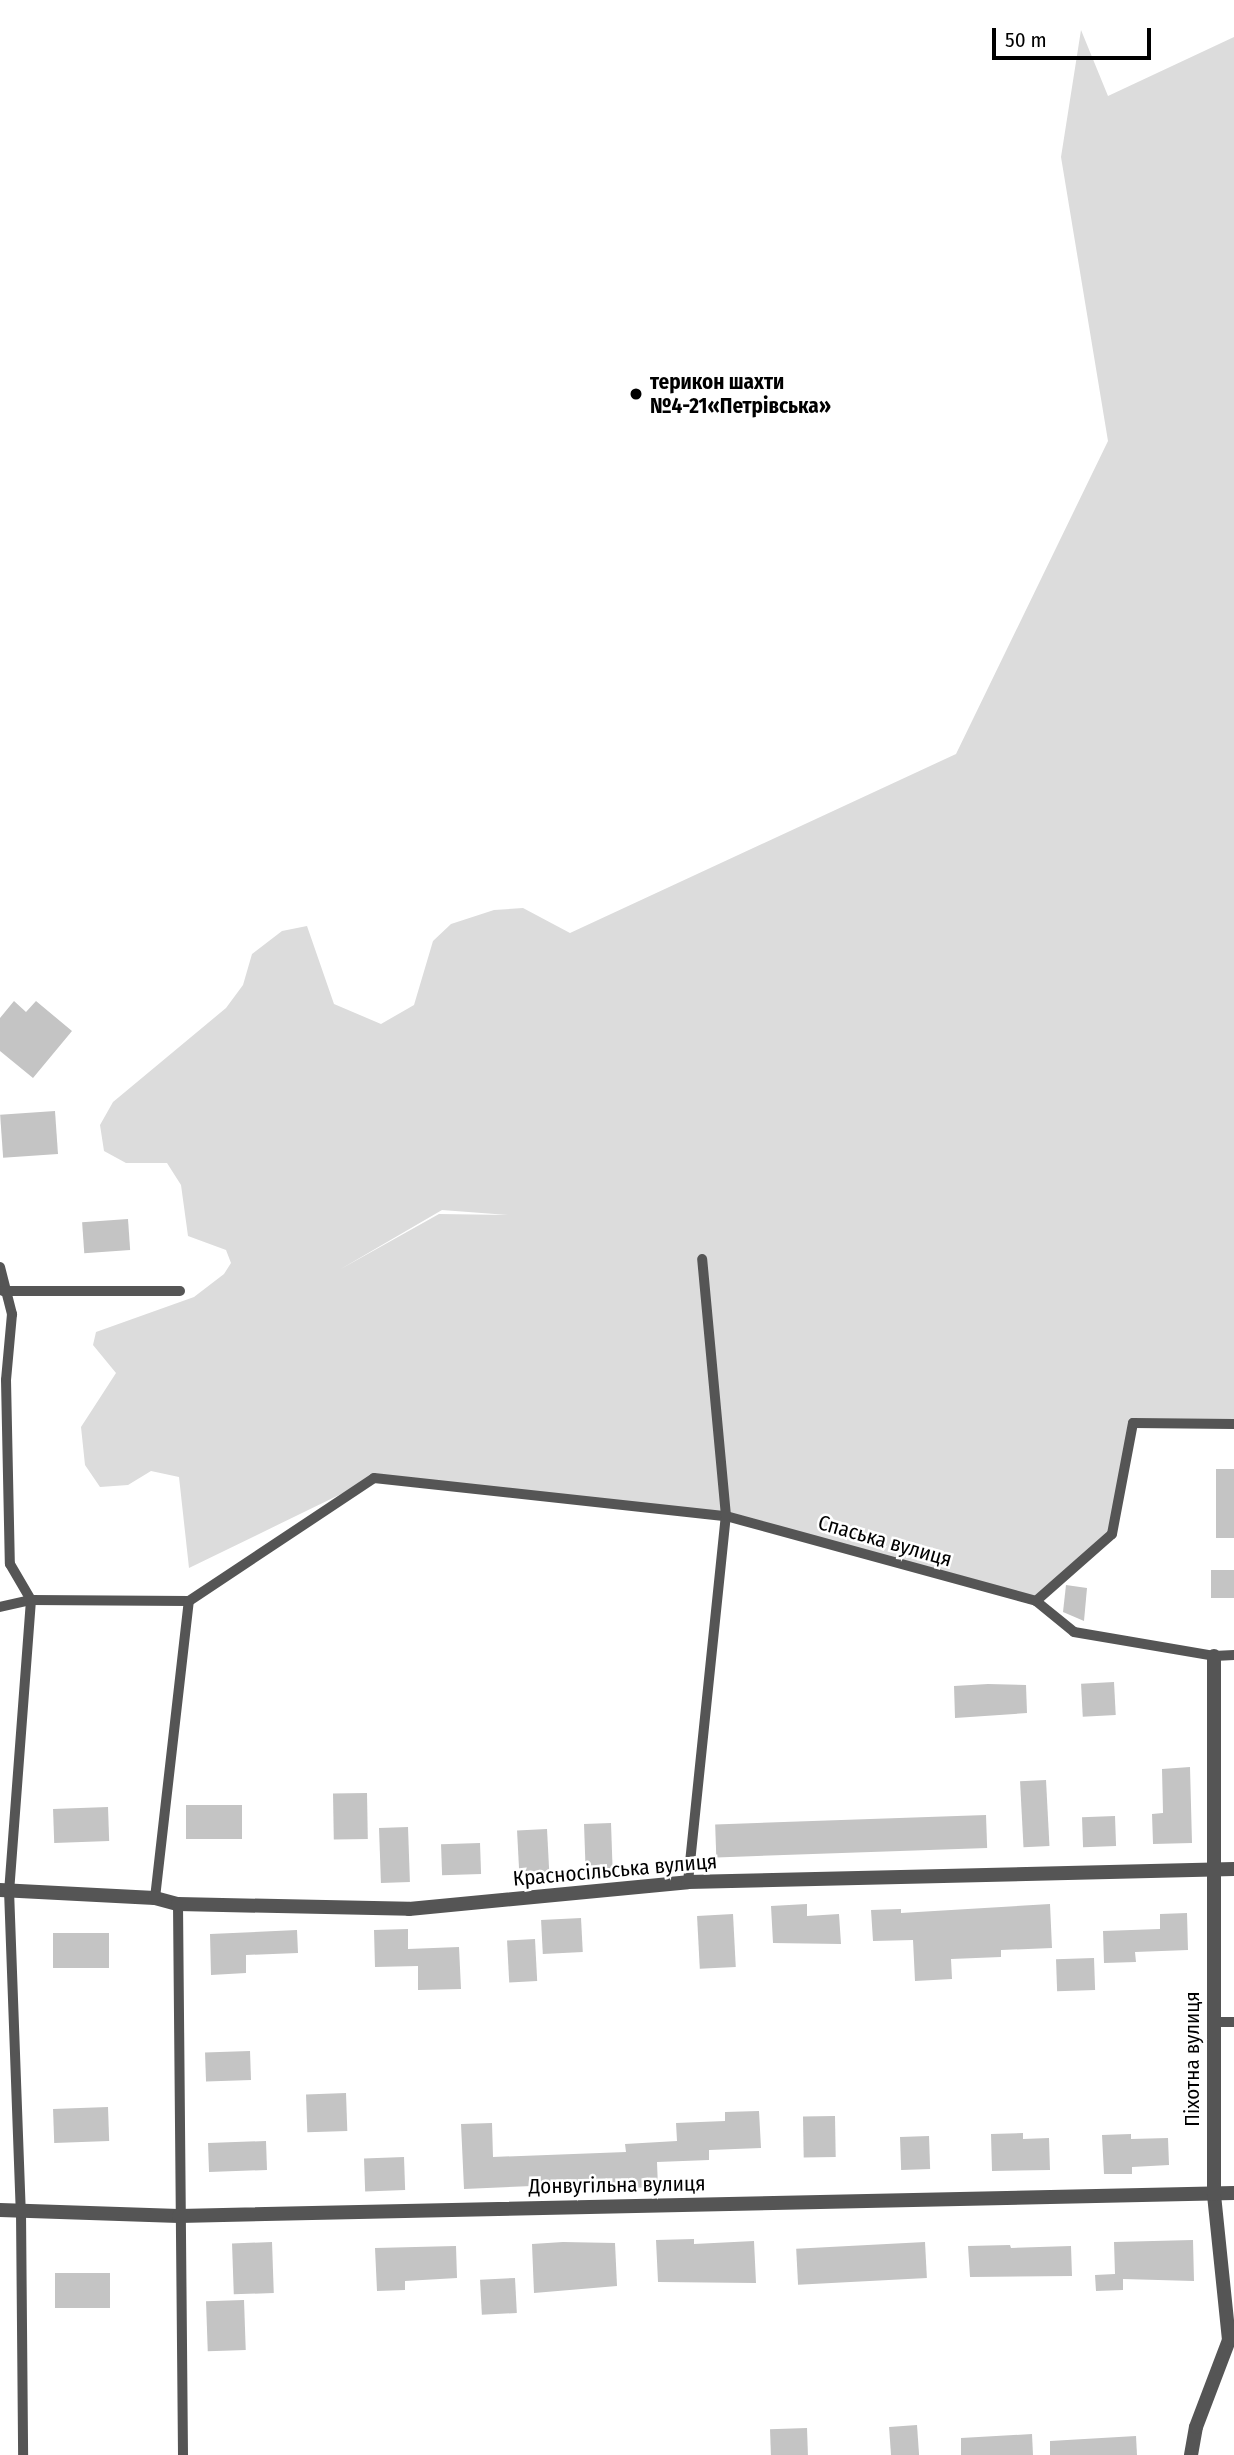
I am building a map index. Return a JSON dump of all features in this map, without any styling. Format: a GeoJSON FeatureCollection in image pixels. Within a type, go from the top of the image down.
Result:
{"type":"FeatureCollection","features":[{"type":"Feature","properties":{"kind":"street","name":"Піхотна вулиця"},"geometry":{"type":"LineString","coordinates":[[1191,2455],[1196,2427],[1229,2340],[1214,2193],[1214,1656]]}},
{"type":"Feature","properties":{"kind":"street","name":"Красносільська вулиця"},"geometry":{"type":"LineString","coordinates":[[5,1890],[155,1898],[178,1904],[409,1909],[688,1882],[1234,1869]]}},
{"type":"Feature","properties":{"kind":"street","name":"Донвугільна вулиця"},"geometry":{"type":"LineString","coordinates":[[0,2210],[179,2216],[1234,2193]]}},
{"type":"Feature","properties":{"kind":"lane"},"geometry":{"type":"LineString","coordinates":[[688,1882],[726,1516],[702,1259]]}},
{"type":"Feature","properties":{"kind":"lane"},"geometry":{"type":"LineString","coordinates":[[0,1266],[12,1314],[6,1380],[10,1564],[31,1600],[5,1890],[21,2211],[23,2455]]}},
{"type":"Feature","properties":{"kind":"lane"},"geometry":{"type":"LineString","coordinates":[[0,1291],[180,1291]]}},
{"type":"Feature","properties":{"kind":"lane"},"geometry":{"type":"LineString","coordinates":[[1035,1601],[1112,1534],[1133,1423],[1234,1424]]}},
{"type":"Feature","properties":{"kind":"lane","name":"Спаська вулиця"},"geometry":{"type":"LineString","coordinates":[[190,1601],[374,1478],[726,1516],[1035,1601],[1074,1632],[1214,1656],[1234,1655]]}},
{"type":"Feature","properties":{"kind":"lane"},"geometry":{"type":"LineString","coordinates":[[0,1607],[31,1600],[190,1601],[155,1898]]}},
{"type":"Feature","properties":{"kind":"lane"},"geometry":{"type":"LineString","coordinates":[[178,1904],[183,2455]]}},
{"type":"Feature","properties":{"kind":"lane"},"geometry":{"type":"LineString","coordinates":[[1212,2022],[1234,2022]]}},
{"type":"Feature","properties":{"kind":"shaded area"},"geometry":{"type":"Polygon","coordinates":[[[1081,30],[1108,96],[1234,37],[1234,1424],[1133,1424],[1112,1534],[1036,1601],[726,1516],[374,1478],[189,1568],[179,1477],[151,1471],[128,1485],[100,1487],[85,1465],[81,1427],[116,1373],[93,1345],[96,1332],[194,1297],[224,1274],[231,1263],[226,1250],[188,1236],[181,1185],[167,1163],[126,1163],[104,1151],[100,1125],[113,1102],[226,1008],[243,985],[252,954],[282,931],[307,926],[334,1004],[381,1024],[414,1005],[433,941],[451,924],[494,910],[523,908],[570,933],[956,754],[1108,441],[1061,157],[1081,30]],[[442,1210],[339,1270],[439,1214],[508,1215],[442,1210]]]}},
{"type":"Feature","properties":{"kind":"building"},"geometry":{"type":"Polygon","coordinates":[[[14,1001],[26,1012],[36,1001],[72,1031],[33,1078],[0,1051],[0,1018],[14,1001]]]}},
{"type":"Feature","properties":{"kind":"building"},"geometry":{"type":"Polygon","coordinates":[[[55,1111],[58,1154],[3,1158],[0,1115],[55,1111]]]}},
{"type":"Feature","properties":{"kind":"building"},"geometry":{"type":"Polygon","coordinates":[[[128,1219],[130,1250],[84,1253],[82,1222],[128,1219]]]}},
{"type":"Feature","properties":{"kind":"building"},"geometry":{"type":"Polygon","coordinates":[[[1216,1469],[1234,1469],[1234,1538],[1216,1538],[1216,1469]]]}},
{"type":"Feature","properties":{"kind":"building"},"geometry":{"type":"Polygon","coordinates":[[[1211,1570],[1234,1570],[1234,1598],[1211,1598],[1211,1570]]]}},
{"type":"Feature","properties":{"kind":"building"},"geometry":{"type":"Polygon","coordinates":[[[1066,1585],[1087,1588],[1084,1621],[1063,1612],[1066,1585]]]}},
{"type":"Feature","properties":{"kind":"building"},"geometry":{"type":"Polygon","coordinates":[[[1114,1682],[1116,1715],[1083,1717],[1081,1684],[1114,1682]]]}},
{"type":"Feature","properties":{"kind":"building"},"geometry":{"type":"Polygon","coordinates":[[[1026,1685],[1027,1713],[955,1718],[954,1686],[1026,1685]]]}},
{"type":"Feature","properties":{"kind":"building"},"geometry":{"type":"Polygon","coordinates":[[[1190,1767],[1192,1843],[1153,1844],[1152,1814],[1163,1813],[1162,1769],[1190,1767]]]}},
{"type":"Feature","properties":{"kind":"building"},"geometry":{"type":"Polygon","coordinates":[[[1046,1780],[1049,1846],[1023,1847],[1020,1781],[1046,1780]]]}},
{"type":"Feature","properties":{"kind":"building"},"geometry":{"type":"Polygon","coordinates":[[[367,1793],[368,1839],[334,1840],[333,1794],[367,1793]]]}},
{"type":"Feature","properties":{"kind":"building"},"geometry":{"type":"Polygon","coordinates":[[[186,1805],[242,1805],[242,1839],[186,1839],[186,1805]]]}},
{"type":"Feature","properties":{"kind":"building"},"geometry":{"type":"Polygon","coordinates":[[[108,1807],[109,1841],[54,1843],[53,1809],[108,1807]]]}},
{"type":"Feature","properties":{"kind":"building"},"geometry":{"type":"Polygon","coordinates":[[[986,1815],[987,1848],[716,1857],[715,1824],[986,1815]]]}},
{"type":"Feature","properties":{"kind":"building"},"geometry":{"type":"Polygon","coordinates":[[[1115,1816],[1116,1846],[1083,1847],[1082,1817],[1115,1816]]]}},
{"type":"Feature","properties":{"kind":"building"},"geometry":{"type":"Polygon","coordinates":[[[611,1823],[613,1871],[586,1872],[584,1824],[611,1823]]]}},
{"type":"Feature","properties":{"kind":"building"},"geometry":{"type":"Polygon","coordinates":[[[408,1827],[410,1882],[381,1883],[379,1828],[408,1827]]]}},
{"type":"Feature","properties":{"kind":"building"},"geometry":{"type":"Polygon","coordinates":[[[547,1829],[549,1872],[519,1874],[517,1831],[547,1829]]]}},
{"type":"Feature","properties":{"kind":"building"},"geometry":{"type":"Polygon","coordinates":[[[480,1843],[481,1874],[442,1875],[441,1844],[480,1843]]]}},
{"type":"Feature","properties":{"kind":"building"},"geometry":{"type":"Polygon","coordinates":[[[807,1904],[807,1916],[839,1914],[841,1944],[773,1943],[771,1906],[807,1904]]]}},
{"type":"Feature","properties":{"kind":"building"},"geometry":{"type":"Polygon","coordinates":[[[1050,1904],[1052,1948],[1001,1950],[1001,1957],[951,1959],[952,1979],[915,1981],[913,1940],[873,1941],[871,1910],[901,1909],[901,1913],[1050,1904]]]}},
{"type":"Feature","properties":{"kind":"building"},"geometry":{"type":"Polygon","coordinates":[[[1187,1913],[1188,1950],[1135,1952],[1136,1962],[1104,1963],[1103,1931],[1160,1929],[1160,1914],[1187,1913]]]}},
{"type":"Feature","properties":{"kind":"building"},"geometry":{"type":"Polygon","coordinates":[[[733,1914],[736,1967],[700,1969],[697,1916],[733,1914]]]}},
{"type":"Feature","properties":{"kind":"building"},"geometry":{"type":"Polygon","coordinates":[[[581,1918],[583,1952],[543,1954],[541,1920],[581,1918]]]}},
{"type":"Feature","properties":{"kind":"building"},"geometry":{"type":"Polygon","coordinates":[[[408,1929],[408,1949],[459,1947],[461,1989],[418,1990],[418,1966],[375,1967],[374,1930],[408,1929]]]}},
{"type":"Feature","properties":{"kind":"building"},"geometry":{"type":"Polygon","coordinates":[[[297,1930],[298,1953],[246,1955],[246,1973],[211,1975],[210,1934],[297,1930]]]}},
{"type":"Feature","properties":{"kind":"building"},"geometry":{"type":"Polygon","coordinates":[[[53,1933],[109,1933],[109,1968],[53,1968],[53,1933]]]}},
{"type":"Feature","properties":{"kind":"building"},"geometry":{"type":"Polygon","coordinates":[[[535,1939],[537,1981],[509,1982],[507,1940],[535,1939]]]}},
{"type":"Feature","properties":{"kind":"building"},"geometry":{"type":"Polygon","coordinates":[[[1094,1958],[1095,1990],[1057,1991],[1056,1959],[1094,1958]]]}},
{"type":"Feature","properties":{"kind":"building"},"geometry":{"type":"Polygon","coordinates":[[[250,2051],[251,2080],[206,2082],[205,2053],[250,2051]]]}},
{"type":"Feature","properties":{"kind":"building"},"geometry":{"type":"Polygon","coordinates":[[[346,2093],[347,2131],[307,2132],[306,2094],[346,2093]]]}},
{"type":"Feature","properties":{"kind":"building"},"geometry":{"type":"Polygon","coordinates":[[[108,2107],[109,2141],[54,2143],[53,2109],[108,2107]]]}},
{"type":"Feature","properties":{"kind":"building"},"geometry":{"type":"Polygon","coordinates":[[[759,2111],[761,2148],[709,2150],[709,2160],[657,2162],[658,2187],[627,2188],[627,2182],[464,2189],[461,2124],[492,2123],[493,2157],[626,2152],[625,2144],[677,2141],[676,2123],[725,2121],[725,2112],[759,2111]]]}},
{"type":"Feature","properties":{"kind":"building"},"geometry":{"type":"Polygon","coordinates":[[[835,2116],[836,2157],[804,2158],[803,2117],[835,2116]]]}},
{"type":"Feature","properties":{"kind":"building"},"geometry":{"type":"Polygon","coordinates":[[[1023,2133],[1023,2139],[1049,2138],[1050,2170],[992,2171],[991,2134],[1023,2133]]]}},
{"type":"Feature","properties":{"kind":"building"},"geometry":{"type":"Polygon","coordinates":[[[1131,2134],[1131,2139],[1168,2138],[1169,2165],[1132,2167],[1132,2174],[1104,2174],[1102,2135],[1131,2134]]]}},
{"type":"Feature","properties":{"kind":"building"},"geometry":{"type":"Polygon","coordinates":[[[929,2136],[930,2169],[901,2170],[900,2137],[929,2136]]]}},
{"type":"Feature","properties":{"kind":"building"},"geometry":{"type":"Polygon","coordinates":[[[266,2141],[267,2170],[209,2172],[208,2143],[266,2141]]]}},
{"type":"Feature","properties":{"kind":"building"},"geometry":{"type":"Polygon","coordinates":[[[404,2157],[405,2190],[365,2191],[364,2158],[404,2157]]]}},
{"type":"Feature","properties":{"kind":"building"},"geometry":{"type":"Polygon","coordinates":[[[694,2239],[694,2244],[754,2241],[756,2283],[658,2282],[656,2240],[694,2239]]]}},
{"type":"Feature","properties":{"kind":"building"},"geometry":{"type":"Polygon","coordinates":[[[1193,2240],[1194,2281],[1123,2279],[1123,2290],[1096,2291],[1095,2275],[1115,2274],[1114,2242],[1193,2240]]]}},
{"type":"Feature","properties":{"kind":"building"},"geometry":{"type":"Polygon","coordinates":[[[272,2242],[274,2293],[234,2294],[232,2243],[272,2242]]]}},
{"type":"Feature","properties":{"kind":"building"},"geometry":{"type":"Polygon","coordinates":[[[925,2242],[927,2278],[798,2285],[796,2249],[925,2242]]]}},
{"type":"Feature","properties":{"kind":"building"},"geometry":{"type":"Polygon","coordinates":[[[615,2243],[617,2286],[534,2293],[532,2244],[615,2243]]]}},
{"type":"Feature","properties":{"kind":"building"},"geometry":{"type":"Polygon","coordinates":[[[1010,2245],[1011,2248],[1071,2246],[1072,2276],[970,2277],[968,2246],[1010,2245]]]}},
{"type":"Feature","properties":{"kind":"building"},"geometry":{"type":"Polygon","coordinates":[[[456,2246],[457,2278],[405,2281],[405,2290],[377,2291],[375,2248],[456,2246]]]}},
{"type":"Feature","properties":{"kind":"building"},"geometry":{"type":"Polygon","coordinates":[[[55,2273],[110,2273],[110,2308],[55,2308],[55,2273]]]}},
{"type":"Feature","properties":{"kind":"building"},"geometry":{"type":"Polygon","coordinates":[[[515,2278],[517,2313],[482,2315],[480,2280],[515,2278]]]}},
{"type":"Feature","properties":{"kind":"building"},"geometry":{"type":"Polygon","coordinates":[[[244,2300],[246,2350],[208,2351],[206,2301],[244,2300]]]}},
{"type":"Feature","properties":{"kind":"building"},"geometry":{"type":"Polygon","coordinates":[[[917,2425],[919,2455],[891,2455],[889,2427],[917,2425]]]}},
{"type":"Feature","properties":{"kind":"building"},"geometry":{"type":"Polygon","coordinates":[[[807,2428],[808,2455],[771,2455],[770,2429],[807,2428]]]}},
{"type":"Feature","properties":{"kind":"building"},"geometry":{"type":"Polygon","coordinates":[[[1032,2434],[1033,2455],[961,2455],[961,2438],[1032,2434]]]}},
{"type":"Feature","properties":{"kind":"building"},"geometry":{"type":"Polygon","coordinates":[[[1136,2436],[1137,2455],[1050,2455],[1050,2441],[1136,2436]]]}},
{"type":"Feature","properties":{"kind":"place","name":"терикон шахти №4-21«Петрівська»"},"geometry":{"type":"Point","coordinates":[636,394]}}]}
